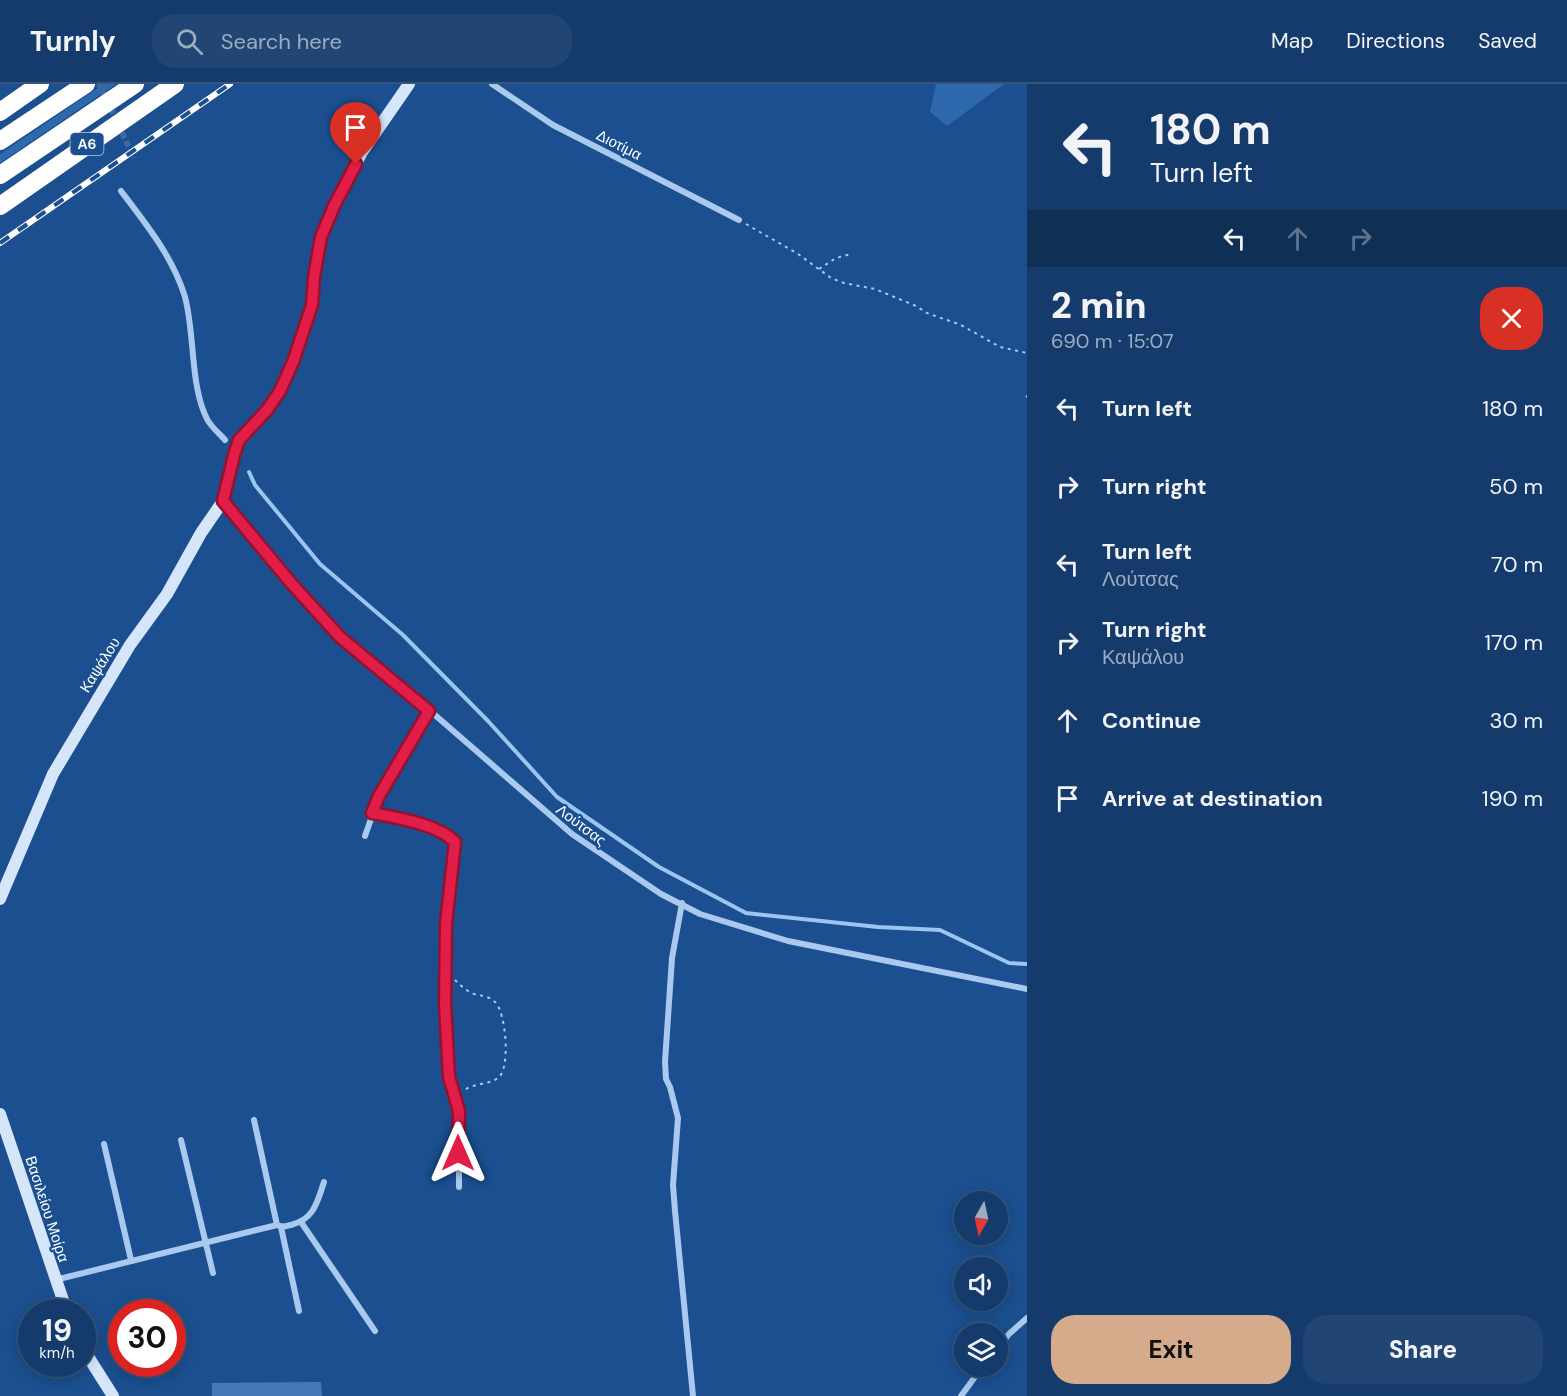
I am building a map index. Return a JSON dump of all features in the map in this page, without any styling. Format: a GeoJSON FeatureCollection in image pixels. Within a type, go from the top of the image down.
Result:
{"type":"FeatureCollection","features":[{"type":"Feature","properties":{"kind":"highway"},"geometry":{"type":"LineString","coordinates":[[0,112],[40,84]]}},
{"type":"Feature","properties":{"kind":"highway"},"geometry":{"type":"LineString","coordinates":[[0,141],[86,84]]}},
{"type":"Feature","properties":{"kind":"highway"},"geometry":{"type":"LineString","coordinates":[[0,175],[135,84]]}},
{"type":"Feature","properties":{"kind":"highway","name":"Α6"},"geometry":{"type":"LineString","coordinates":[[0,206],[175,84]]}},
{"type":"Feature","properties":{"kind":"street","name":"Καψάλου"},"geometry":{"type":"LineString","coordinates":[[0,899],[53,774],[130,645],[167,594],[201,533],[223,501],[239,440],[267,410],[280,391],[293,362],[312,305],[321,237],[334,206],[362,152],[409,84]]}},
{"type":"Feature","properties":{"kind":"street","name":"Διοτίμα"},"geometry":{"type":"LineString","coordinates":[[492,84],[554,125],[739,220]]}},
{"type":"Feature","properties":{"kind":"street"},"geometry":{"type":"LineString","coordinates":[[121,191],[156,237],[177,274],[185,297],[200,396],[208,420],[225,440]]}},
{"type":"Feature","properties":{"kind":"street","name":"Λούτσας"},"geometry":{"type":"LineString","coordinates":[[223,501],[291,583],[340,637],[572,834],[661,894],[710,917],[788,941],[1027,989]]}},
{"type":"Feature","properties":{"kind":"street"},"geometry":{"type":"LineString","coordinates":[[365,836],[379,796],[429,711]]}},
{"type":"Feature","properties":{"kind":"street"},"geometry":{"type":"LineString","coordinates":[[372,813],[436,830],[450,836],[455,842],[446,924],[445,961],[447,1058],[449,1077],[459,1111],[459,1187]]}},
{"type":"Feature","properties":{"kind":"street"},"geometry":{"type":"LineString","coordinates":[[682,903],[672,958],[665,1062],[666,1079],[678,1118],[673,1185],[693,1396]]}},
{"type":"Feature","properties":{"kind":"street","name":"Βασιλείου Μοίρα"},"geometry":{"type":"LineString","coordinates":[[0,1114],[62,1299]]}},
{"type":"Feature","properties":{"kind":"street"},"geometry":{"type":"LineString","coordinates":[[254,1120],[299,1311]]}},
{"type":"Feature","properties":{"kind":"street"},"geometry":{"type":"LineString","coordinates":[[181,1140],[213,1273]]}},
{"type":"Feature","properties":{"kind":"street"},"geometry":{"type":"LineString","coordinates":[[104,1144],[131,1260]]}},
{"type":"Feature","properties":{"kind":"street"},"geometry":{"type":"LineString","coordinates":[[55,1280],[206,1242],[301,1222],[314,1211],[324,1182]]}},
{"type":"Feature","properties":{"kind":"street"},"geometry":{"type":"LineString","coordinates":[[301,1222],[375,1331]]}},
{"type":"Feature","properties":{"kind":"street"},"geometry":{"type":"LineString","coordinates":[[1008,1335],[1027,1318]]}},
{"type":"Feature","properties":{"kind":"street"},"geometry":{"type":"LineString","coordinates":[[96,1369],[113,1396]]}},
{"type":"Feature","properties":{"kind":"street"},"geometry":{"type":"LineString","coordinates":[[961,1396],[975,1377]]}},
{"type":"Feature","properties":{"kind":"path"},"geometry":{"type":"LineString","coordinates":[[739,220],[844,283],[875,289],[927,313],[961,325],[1000,347],[1027,353]]}},
{"type":"Feature","properties":{"kind":"path"},"geometry":{"type":"LineString","coordinates":[[819,269],[836,258],[852,254]]}},
{"type":"Feature","properties":{"kind":"path"},"geometry":{"type":"LineString","coordinates":[[445,961],[456,981],[465,990],[496,1002],[505,1031],[506,1059],[503,1071],[498,1078],[465,1088],[455,1098]]}},
{"type":"Feature","properties":{"kind":"shaded area"},"geometry":{"type":"Polygon","coordinates":[[[104,84],[116,84],[0,163],[0,154],[104,84]]]}},
{"type":"Feature","properties":{"kind":"shaded area"},"geometry":{"type":"Polygon","coordinates":[[[936,84],[1004,84],[947,126],[930,112],[936,84]]]}},
{"type":"Feature","properties":{"kind":"building"},"geometry":{"type":"Polygon","coordinates":[[[321,1382],[322,1396],[212,1396],[212,1383],[321,1382]]]}},
{"type":"Feature","properties":{"kind":"waterway"},"geometry":{"type":"LineString","coordinates":[[249,472],[255,485],[320,564],[403,635],[488,721],[557,797],[659,867],[746,913],[878,927],[940,930],[1009,963],[1027,964]]}},
{"type":"Feature","properties":{"kind":"tunnel"},"geometry":{"type":"LineString","coordinates":[[99,84],[134,158]]}},
{"type":"Feature","properties":{"kind":"railway"},"geometry":{"type":"LineString","coordinates":[[0,243],[230,84]]}},
{"type":"Feature","properties":{"kind":"route"},"geometry":{"type":"LineString","coordinates":[[356,164],[321,237],[312,305],[293,362],[280,391],[267,410],[239,440],[223,501],[291,583],[340,637],[429,711],[379,796],[372,813],[436,830],[450,836],[455,842],[446,924],[445,1004],[449,1077],[459,1111],[458,1153]]}}]}
